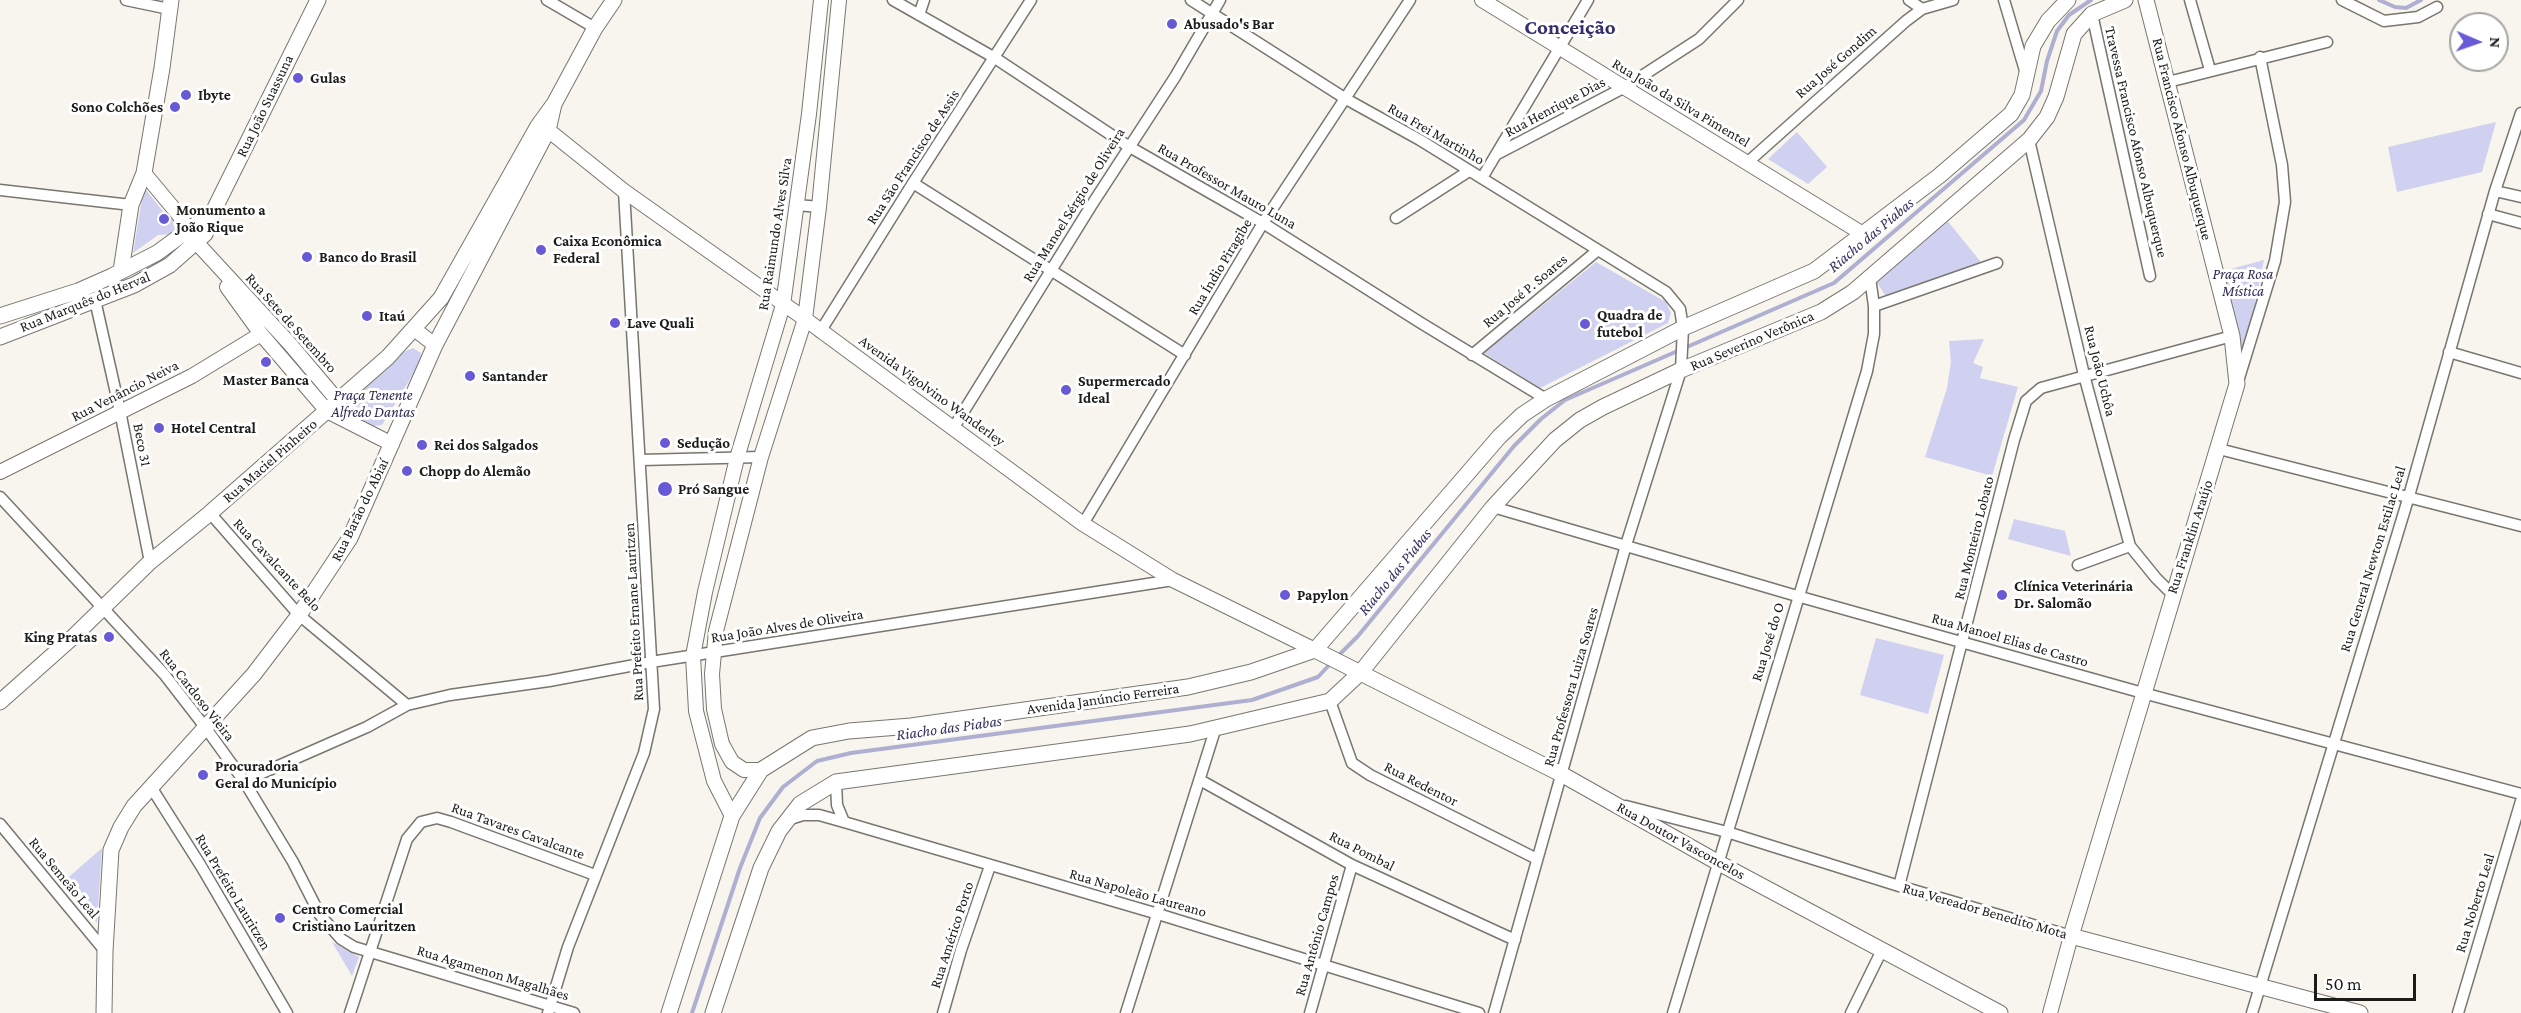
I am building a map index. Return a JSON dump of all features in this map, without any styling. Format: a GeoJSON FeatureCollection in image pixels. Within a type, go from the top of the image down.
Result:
{"type":"FeatureCollection","features":[{"type":"Feature","properties":{"kind":"main road","name":"Rua João Suassuna"},"geometry":{"type":"LineString","coordinates":[[192,237],[213,212],[318,0]]}},
{"type":"Feature","properties":{"kind":"main road"},"geometry":{"type":"LineString","coordinates":[[543,128],[595,28],[614,0]]}},
{"type":"Feature","properties":{"kind":"main road"},"geometry":{"type":"LineString","coordinates":[[1319,651],[1499,438],[1522,415],[1546,399],[1683,328],[1814,271],[1934,181],[2011,114],[2022,95],[2033,46],[2048,21],[2067,0]]}},
{"type":"Feature","properties":{"kind":"main road","name":"Rua Severino Verônica"},"geometry":{"type":"LineString","coordinates":[[1355,669],[1493,507],[1555,440],[1580,420],[1682,370],[1821,312],[1853,292],[1870,278],[2029,140],[2047,117],[2056,97],[2074,34],[2092,14],[2125,0]]}},
{"type":"Feature","properties":{"kind":"main road","name":"Rua Francisco Afonso Albuquerque"},"geometry":{"type":"LineString","coordinates":[[2146,0],[2232,336],[2237,384]]}},
{"type":"Feature","properties":{"kind":"main road"},"geometry":{"type":"LineString","coordinates":[[121,271],[131,205],[144,172],[162,68],[170,4]]}},
{"type":"Feature","properties":{"kind":"main road","name":"Rua Maciel Pinheiro"},"geometry":{"type":"LineString","coordinates":[[0,702],[73,637],[150,562],[210,513],[388,357],[441,298],[543,128]]}},
{"type":"Feature","properties":{"kind":"main road","name":"Rua Barão do Abiaí"},"geometry":{"type":"LineString","coordinates":[[105,951],[111,850],[121,827],[134,806],[254,674],[299,615],[350,538],[435,345],[543,128]]}},
{"type":"Feature","properties":{"kind":"main road","name":"Rua Marquês do Herval"},"geometry":{"type":"LineString","coordinates":[[0,316],[78,291],[192,237]]}},
{"type":"Feature","properties":{"kind":"main road","name":"Rua Marquês do Herval"},"geometry":{"type":"LineString","coordinates":[[0,337],[134,285],[170,265],[192,237]]}},
{"type":"Feature","properties":{"kind":"main road","name":"Rua Franklin Araújo"},"geometry":{"type":"LineString","coordinates":[[2071,936],[2237,384]]}},
{"type":"Feature","properties":{"kind":"main road","name":"Rua Doutor Vasconcelos"},"geometry":{"type":"LineString","coordinates":[[1319,651],[1563,775],[1718,862],[2000,1013]]}},
{"type":"Feature","properties":{"kind":"main road","name":"Avenida Janúncio Ferreira"},"geometry":{"type":"LineString","coordinates":[[669,1013],[732,816],[761,770],[812,738],[849,730],[910,726],[1188,687],[1251,672],[1319,651]]}},
{"type":"Feature","properties":{"kind":"main road"},"geometry":{"type":"LineString","coordinates":[[713,1013],[760,868],[787,820],[800,804],[836,782],[1215,730],[1330,701],[1355,669]]}},
{"type":"Feature","properties":{"kind":"main road","name":"Rua Vereador Benedito Mota"},"geometry":{"type":"LineString","coordinates":[[2071,936],[2360,1013]]}},
{"type":"Feature","properties":{"kind":"main road"},"geometry":{"type":"LineString","coordinates":[[104,1013],[105,951]]}},
{"type":"Feature","properties":{"kind":"street"},"geometry":{"type":"LineString","coordinates":[[126,0],[170,4]]}},
{"type":"Feature","properties":{"kind":"street"},"geometry":{"type":"LineString","coordinates":[[547,0],[595,28]]}},
{"type":"Feature","properties":{"kind":"street","name":"Rua Raimundo Alves Silva"},"geometry":{"type":"LineString","coordinates":[[732,816],[714,781],[696,711],[693,656],[705,592],[737,458],[783,305],[809,114],[821,0]]}},
{"type":"Feature","properties":{"kind":"street"},"geometry":{"type":"LineString","coordinates":[[761,770],[744,770],[732,762],[722,744],[714,710],[714,653],[724,592],[761,457],[805,319],[819,207],[838,0]]}},
{"type":"Feature","properties":{"kind":"street","name":"Rua Professor Mauro Luna"},"geometry":{"type":"LineString","coordinates":[[893,0],[995,58],[1128,146],[1263,224],[1546,399]]}},
{"type":"Feature","properties":{"kind":"street"},"geometry":{"type":"LineString","coordinates":[[919,15],[924,0]]}},
{"type":"Feature","properties":{"kind":"street","name":"Rua São Francisco de Assis"},"geometry":{"type":"LineString","coordinates":[[820,332],[1031,0]]}},
{"type":"Feature","properties":{"kind":"street","name":"Rua Frei Martinho"},"geometry":{"type":"LineString","coordinates":[[1191,0],[1346,99],[1420,140],[1666,292],[1680,309],[1683,328]]}},
{"type":"Feature","properties":{"kind":"street","name":"Rua Manoel Sérgio de Oliveira"},"geometry":{"type":"LineString","coordinates":[[954,427],[1128,146],[1175,77],[1220,0]]}},
{"type":"Feature","properties":{"kind":"street","name":"Rua Índio Piragibe"},"geometry":{"type":"LineString","coordinates":[[1083,524],[1263,224],[1410,0]]}},
{"type":"Feature","properties":{"kind":"street","name":"Rua João da Silva Pimentel"},"geometry":{"type":"LineString","coordinates":[[1482,0],[1863,234]]}},
{"type":"Feature","properties":{"kind":"street"},"geometry":{"type":"LineString","coordinates":[[1482,178],[1499,153],[1588,0]]}},
{"type":"Feature","properties":{"kind":"street","name":"Rua Henrique Dias"},"geometry":{"type":"LineString","coordinates":[[1499,153],[1625,87],[1699,39],[1738,0]]}},
{"type":"Feature","properties":{"kind":"street"},"geometry":{"type":"LineString","coordinates":[[1909,0],[1922,9]]}},
{"type":"Feature","properties":{"kind":"street","name":"Rua José Gondim"},"geometry":{"type":"LineString","coordinates":[[1748,162],[1826,90],[1922,9],[1953,0]]}},
{"type":"Feature","properties":{"kind":"street"},"geometry":{"type":"LineString","coordinates":[[2004,0],[2027,77]]}},
{"type":"Feature","properties":{"kind":"street"},"geometry":{"type":"LineString","coordinates":[[2190,0],[2210,70]]}},
{"type":"Feature","properties":{"kind":"street"},"geometry":{"type":"LineString","coordinates":[[2342,0],[2384,21],[2418,18],[2437,7]]}},
{"type":"Feature","properties":{"kind":"street","name":"Travessa Francisco Afonso Albuquerque"},"geometry":{"type":"LineString","coordinates":[[2092,14],[2150,276]]}},
{"type":"Feature","properties":{"kind":"street"},"geometry":{"type":"LineString","coordinates":[[2168,82],[2259,57],[2327,42]]}},
{"type":"Feature","properties":{"kind":"street","name":"Rua Franklin Araújo"},"geometry":{"type":"LineString","coordinates":[[2237,384],[2275,261],[2285,202],[2282,165],[2259,57]]}},
{"type":"Feature","properties":{"kind":"street"},"geometry":{"type":"LineString","coordinates":[[809,114],[828,117]]}},
{"type":"Feature","properties":{"kind":"street","name":"Rua General Newton Estilac Leal"},"geometry":{"type":"LineString","coordinates":[[2252,1013],[2409,496],[2488,214],[2521,114]]}},
{"type":"Feature","properties":{"kind":"street","name":"Avenida Vigolvino Wanderley"},"geometry":{"type":"LineString","coordinates":[[543,128],[624,191],[954,427],[1083,524],[1173,580],[1319,651]]}},
{"type":"Feature","properties":{"kind":"street","name":"Rua João Uchôa"},"geometry":{"type":"LineString","coordinates":[[2029,140],[2084,375],[2130,546],[2172,594]]}},
{"type":"Feature","properties":{"kind":"street"},"geometry":{"type":"LineString","coordinates":[[1396,218],[1469,171]]}},
{"type":"Feature","properties":{"kind":"street","name":"Rua Sete de Setembro"},"geometry":{"type":"LineString","coordinates":[[144,172],[179,215],[192,237],[333,406]]}},
{"type":"Feature","properties":{"kind":"street"},"geometry":{"type":"LineString","coordinates":[[913,183],[1185,355]]}},
{"type":"Feature","properties":{"kind":"street"},"geometry":{"type":"LineString","coordinates":[[0,190],[131,205]]}},
{"type":"Feature","properties":{"kind":"street","name":"Rua Prefeito Ernane Lauritzen"},"geometry":{"type":"LineString","coordinates":[[549,1009],[568,947],[644,753],[652,727],[654,709],[624,191]]}},
{"type":"Feature","properties":{"kind":"street"},"geometry":{"type":"LineString","coordinates":[[2495,191],[2521,198]]}},
{"type":"Feature","properties":{"kind":"street"},"geometry":{"type":"LineString","coordinates":[[797,204],[819,207]]}},
{"type":"Feature","properties":{"kind":"street"},"geometry":{"type":"LineString","coordinates":[[2488,214],[2521,223]]}},
{"type":"Feature","properties":{"kind":"street","name":"Rua José P. Soares"},"geometry":{"type":"LineString","coordinates":[[1472,354],[1598,250]]}},
{"type":"Feature","properties":{"kind":"street"},"geometry":{"type":"LineString","coordinates":[[1874,306],[1997,263]]}},
{"type":"Feature","properties":{"kind":"street","name":"Rua Sete de Setembro"},"geometry":{"type":"LineString","coordinates":[[219,267],[228,288],[261,333],[333,406],[392,444]]}},
{"type":"Feature","properties":{"kind":"street","name":"Rua José do O"},"geometry":{"type":"LineString","coordinates":[[1673,1013],[1797,596],[1867,371],[1874,334],[1874,306],[1870,278]]}},
{"type":"Feature","properties":{"kind":"street","name":"Beco 31"},"geometry":{"type":"LineString","coordinates":[[95,300],[150,562]]}},
{"type":"Feature","properties":{"kind":"street","name":"Rua Professora Luiza Soares"},"geometry":{"type":"LineString","coordinates":[[1494,1013],[1563,775],[1626,545],[1682,370],[1683,328]]}},
{"type":"Feature","properties":{"kind":"street"},"geometry":{"type":"LineString","coordinates":[[414,329],[435,345]]}},
{"type":"Feature","properties":{"kind":"street","name":"Rua Venâncio Neiva"},"geometry":{"type":"LineString","coordinates":[[0,472],[192,376],[261,333]]}},
{"type":"Feature","properties":{"kind":"street","name":"Rua Monteiro Lobato"},"geometry":{"type":"LineString","coordinates":[[1899,886],[2026,401],[2041,388],[2232,336]]}},
{"type":"Feature","properties":{"kind":"street"},"geometry":{"type":"LineString","coordinates":[[2449,352],[2521,374]]}},
{"type":"Feature","properties":{"kind":"street"},"geometry":{"type":"LineString","coordinates":[[2219,449],[2521,526]]}},
{"type":"Feature","properties":{"kind":"street"},"geometry":{"type":"LineString","coordinates":[[641,459],[761,457]]}},
{"type":"Feature","properties":{"kind":"street","name":"Rua Cardoso Vieira"},"geometry":{"type":"LineString","coordinates":[[0,497],[164,674],[244,781],[293,862],[320,915],[341,939],[354,947],[369,951]]}},
{"type":"Feature","properties":{"kind":"street","name":"Rua Manoel Elias de Castro"},"geometry":{"type":"LineString","coordinates":[[1493,507],[1797,596],[2143,693],[2521,794]]}},
{"type":"Feature","properties":{"kind":"street","name":"Rua Cavalcante Belo"},"geometry":{"type":"LineString","coordinates":[[210,513],[299,615],[407,705]]}},
{"type":"Feature","properties":{"kind":"street"},"geometry":{"type":"LineString","coordinates":[[2078,565],[2130,546]]}},
{"type":"Feature","properties":{"kind":"street","name":"Rua João Alves de Oliveira"},"geometry":{"type":"LineString","coordinates":[[244,781],[367,726],[407,705],[450,695],[1173,580]]}},
{"type":"Feature","properties":{"kind":"street","name":"Rua Redentor"},"geometry":{"type":"LineString","coordinates":[[1330,701],[1352,763],[1422,802],[1537,859]]}},
{"type":"Feature","properties":{"kind":"street"},"geometry":{"type":"LineString","coordinates":[[1126,1013],[1215,730]]}},
{"type":"Feature","properties":{"kind":"street","name":"Rua Pombal"},"geometry":{"type":"LineString","coordinates":[[1200,780],[1352,865],[1515,940]]}},
{"type":"Feature","properties":{"kind":"street"},"geometry":{"type":"LineString","coordinates":[[836,782],[837,805],[844,822]]}},
{"type":"Feature","properties":{"kind":"street","name":"Rua Prefeito Lauritzen"},"geometry":{"type":"LineString","coordinates":[[151,787],[201,866],[287,1013]]}},
{"type":"Feature","properties":{"kind":"street","name":"Rua Noberto Leal"},"geometry":{"type":"LineString","coordinates":[[2458,1013],[2521,801]]}},
{"type":"Feature","properties":{"kind":"street","name":"Rua Vereador Benedito Mota"},"geometry":{"type":"LineString","coordinates":[[1611,802],[1727,832],[1899,886],[2071,936]]}},
{"type":"Feature","properties":{"kind":"street","name":"Rua Napoleão Laureano"},"geometry":{"type":"LineString","coordinates":[[787,820],[803,815],[819,815],[1158,914],[1479,1013]]}},
{"type":"Feature","properties":{"kind":"street","name":"Rua Tavares Cavalcante"},"geometry":{"type":"LineString","coordinates":[[350,1013],[407,839],[421,822],[429,819],[451,822],[595,875]]}},
{"type":"Feature","properties":{"kind":"street","name":"Rua Semeão Leal"},"geometry":{"type":"LineString","coordinates":[[0,824],[105,951]]}},
{"type":"Feature","properties":{"kind":"street","name":"Rua Antônio Campos"},"geometry":{"type":"LineString","coordinates":[[1310,1013],[1352,865]]}},
{"type":"Feature","properties":{"kind":"street","name":"Rua Américo Porto"},"geometry":{"type":"LineString","coordinates":[[943,1013],[961,950],[990,866]]}},
{"type":"Feature","properties":{"kind":"street","name":"Rua Franklin Araújo"},"geometry":{"type":"LineString","coordinates":[[2050,1013],[2071,936]]}},
{"type":"Feature","properties":{"kind":"street"},"geometry":{"type":"LineString","coordinates":[[1851,1013],[1882,950]]}},
{"type":"Feature","properties":{"kind":"street","name":"Rua Agamenon Magalhães"},"geometry":{"type":"LineString","coordinates":[[369,951],[549,1009],[574,1013]]}},
{"type":"Feature","properties":{"kind":"green space"},"geometry":{"type":"Polygon","coordinates":[[[2496,122],[2482,172],[2397,192],[2388,147],[2496,122]]]}},
{"type":"Feature","properties":{"kind":"green space"},"geometry":{"type":"Polygon","coordinates":[[[1797,132],[1827,167],[1808,184],[1768,159],[1797,132]]]}},
{"type":"Feature","properties":{"kind":"green space"},"geometry":{"type":"Polygon","coordinates":[[[144,187],[164,213],[179,223],[175,234],[158,235],[133,253],[144,187]]]}},
{"type":"Feature","properties":{"kind":"green space"},"geometry":{"type":"Polygon","coordinates":[[[1945,218],[1981,262],[1886,297],[1875,279],[1945,218]]]}},
{"type":"Feature","properties":{"kind":"green space","name":"Praça Rosa Mística"},"geometry":{"type":"Polygon","coordinates":[[[2264,260],[2244,348],[2240,346],[2223,271],[2264,260]]]}},
{"type":"Feature","properties":{"kind":"green space"},"geometry":{"type":"Polygon","coordinates":[[[1596,262],[1666,302],[1671,313],[1668,323],[1540,388],[1484,353],[1596,262]]]}},
{"type":"Feature","properties":{"kind":"green space"},"geometry":{"type":"Polygon","coordinates":[[[1984,339],[1973,363],[1983,367],[1980,378],[2018,387],[1992,476],[1925,457],[1947,388],[1951,362],[1949,341],[1984,339]]]}},
{"type":"Feature","properties":{"kind":"green space","name":"Praça Tenente Alfredo Dantas"},"geometry":{"type":"Polygon","coordinates":[[[413,348],[421,353],[420,363],[382,425],[373,426],[346,411],[344,403],[404,352],[413,348]]]}},
{"type":"Feature","properties":{"kind":"green space"},"geometry":{"type":"Polygon","coordinates":[[[2014,519],[2065,531],[2071,556],[2008,539],[2014,519]]]}},
{"type":"Feature","properties":{"kind":"green space"},"geometry":{"type":"Polygon","coordinates":[[[1876,638],[1944,655],[1928,714],[1860,695],[1876,638]]]}},
{"type":"Feature","properties":{"kind":"green space"},"geometry":{"type":"Polygon","coordinates":[[[102,848],[97,923],[63,882],[102,848]]]}},
{"type":"Feature","properties":{"kind":"green space"},"geometry":{"type":"Polygon","coordinates":[[[332,942],[359,957],[352,976],[332,942]]]}},
{"type":"Feature","properties":{"kind":"waterway","name":"Riacho das Piabas"},"geometry":{"type":"LineString","coordinates":[[1336,658],[1358,636],[1514,446],[1541,419],[1565,400],[1834,283],[2024,120],[2041,91],[2047,61],[2057,31],[2069,15],[2091,0]]}},
{"type":"Feature","properties":{"kind":"waterway","name":"Riacho das Piabas"},"geometry":{"type":"LineString","coordinates":[[2379,0],[2395,7],[2406,8],[2421,0]]}},
{"type":"Feature","properties":{"kind":"waterway","name":"Riacho das Piabas"},"geometry":{"type":"LineString","coordinates":[[692,1013],[740,868],[760,818],[783,787],[817,761],[851,753],[1252,700],[1318,677],[1331,663]]}},
{"type":"Feature","properties":{"kind":"place","name":"Abusado's Bar"},"geometry":{"type":"Point","coordinates":[1172,24]}},
{"type":"Feature","properties":{"kind":"place","name":"Gulas"},"geometry":{"type":"Point","coordinates":[298,78]}},
{"type":"Feature","properties":{"kind":"place","name":"Ibyte"},"geometry":{"type":"Point","coordinates":[186,95]}},
{"type":"Feature","properties":{"kind":"place","name":"Sono Colchões"},"geometry":{"type":"Point","coordinates":[175,107]}},
{"type":"Feature","properties":{"kind":"place","name":"Monumento a João Rique"},"geometry":{"type":"Point","coordinates":[164,219]}},
{"type":"Feature","properties":{"kind":"place","name":"Caixa Econômica Federal"},"geometry":{"type":"Point","coordinates":[541,250]}},
{"type":"Feature","properties":{"kind":"place","name":"Banco do Brasil"},"geometry":{"type":"Point","coordinates":[307,257]}},
{"type":"Feature","properties":{"kind":"place","name":"Itaú"},"geometry":{"type":"Point","coordinates":[367,316]}},
{"type":"Feature","properties":{"kind":"place","name":"Lave Quali"},"geometry":{"type":"Point","coordinates":[615,323]}},
{"type":"Feature","properties":{"kind":"place","name":"Quadra de futebol"},"geometry":{"type":"Point","coordinates":[1585,324]}},
{"type":"Feature","properties":{"kind":"place","name":"Master Banca"},"geometry":{"type":"Point","coordinates":[266,362]}},
{"type":"Feature","properties":{"kind":"place","name":"Santander"},"geometry":{"type":"Point","coordinates":[470,376]}},
{"type":"Feature","properties":{"kind":"place","name":"Supermercado Ideal"},"geometry":{"type":"Point","coordinates":[1066,390]}},
{"type":"Feature","properties":{"kind":"place","name":"Hotel Central"},"geometry":{"type":"Point","coordinates":[159,428]}},
{"type":"Feature","properties":{"kind":"place","name":"Sedução"},"geometry":{"type":"Point","coordinates":[665,443]}},
{"type":"Feature","properties":{"kind":"place","name":"Rei dos Salgados"},"geometry":{"type":"Point","coordinates":[422,445]}},
{"type":"Feature","properties":{"kind":"place","name":"Chopp do Alemão"},"geometry":{"type":"Point","coordinates":[407,471]}},
{"type":"Feature","properties":{"kind":"place","name":"Pró Sangue"},"geometry":{"type":"Point","coordinates":[665,489]}},
{"type":"Feature","properties":{"kind":"place","name":"Papylon"},"geometry":{"type":"Point","coordinates":[1285,595]}},
{"type":"Feature","properties":{"kind":"place","name":"Clínica Veterinária Dr. Salomão"},"geometry":{"type":"Point","coordinates":[2002,595]}},
{"type":"Feature","properties":{"kind":"place","name":"King Pratas"},"geometry":{"type":"Point","coordinates":[109,637]}},
{"type":"Feature","properties":{"kind":"place","name":"Procuradoria Geral do Município"},"geometry":{"type":"Point","coordinates":[203,775]}},
{"type":"Feature","properties":{"kind":"place","name":"Centro Comercial Cristiano Lauritzen"},"geometry":{"type":"Point","coordinates":[280,918]}},
{"type":"Feature","properties":{"kind":"district","name":"Conceição"},"geometry":{"type":"Point","coordinates":[1570,28]}}]}
